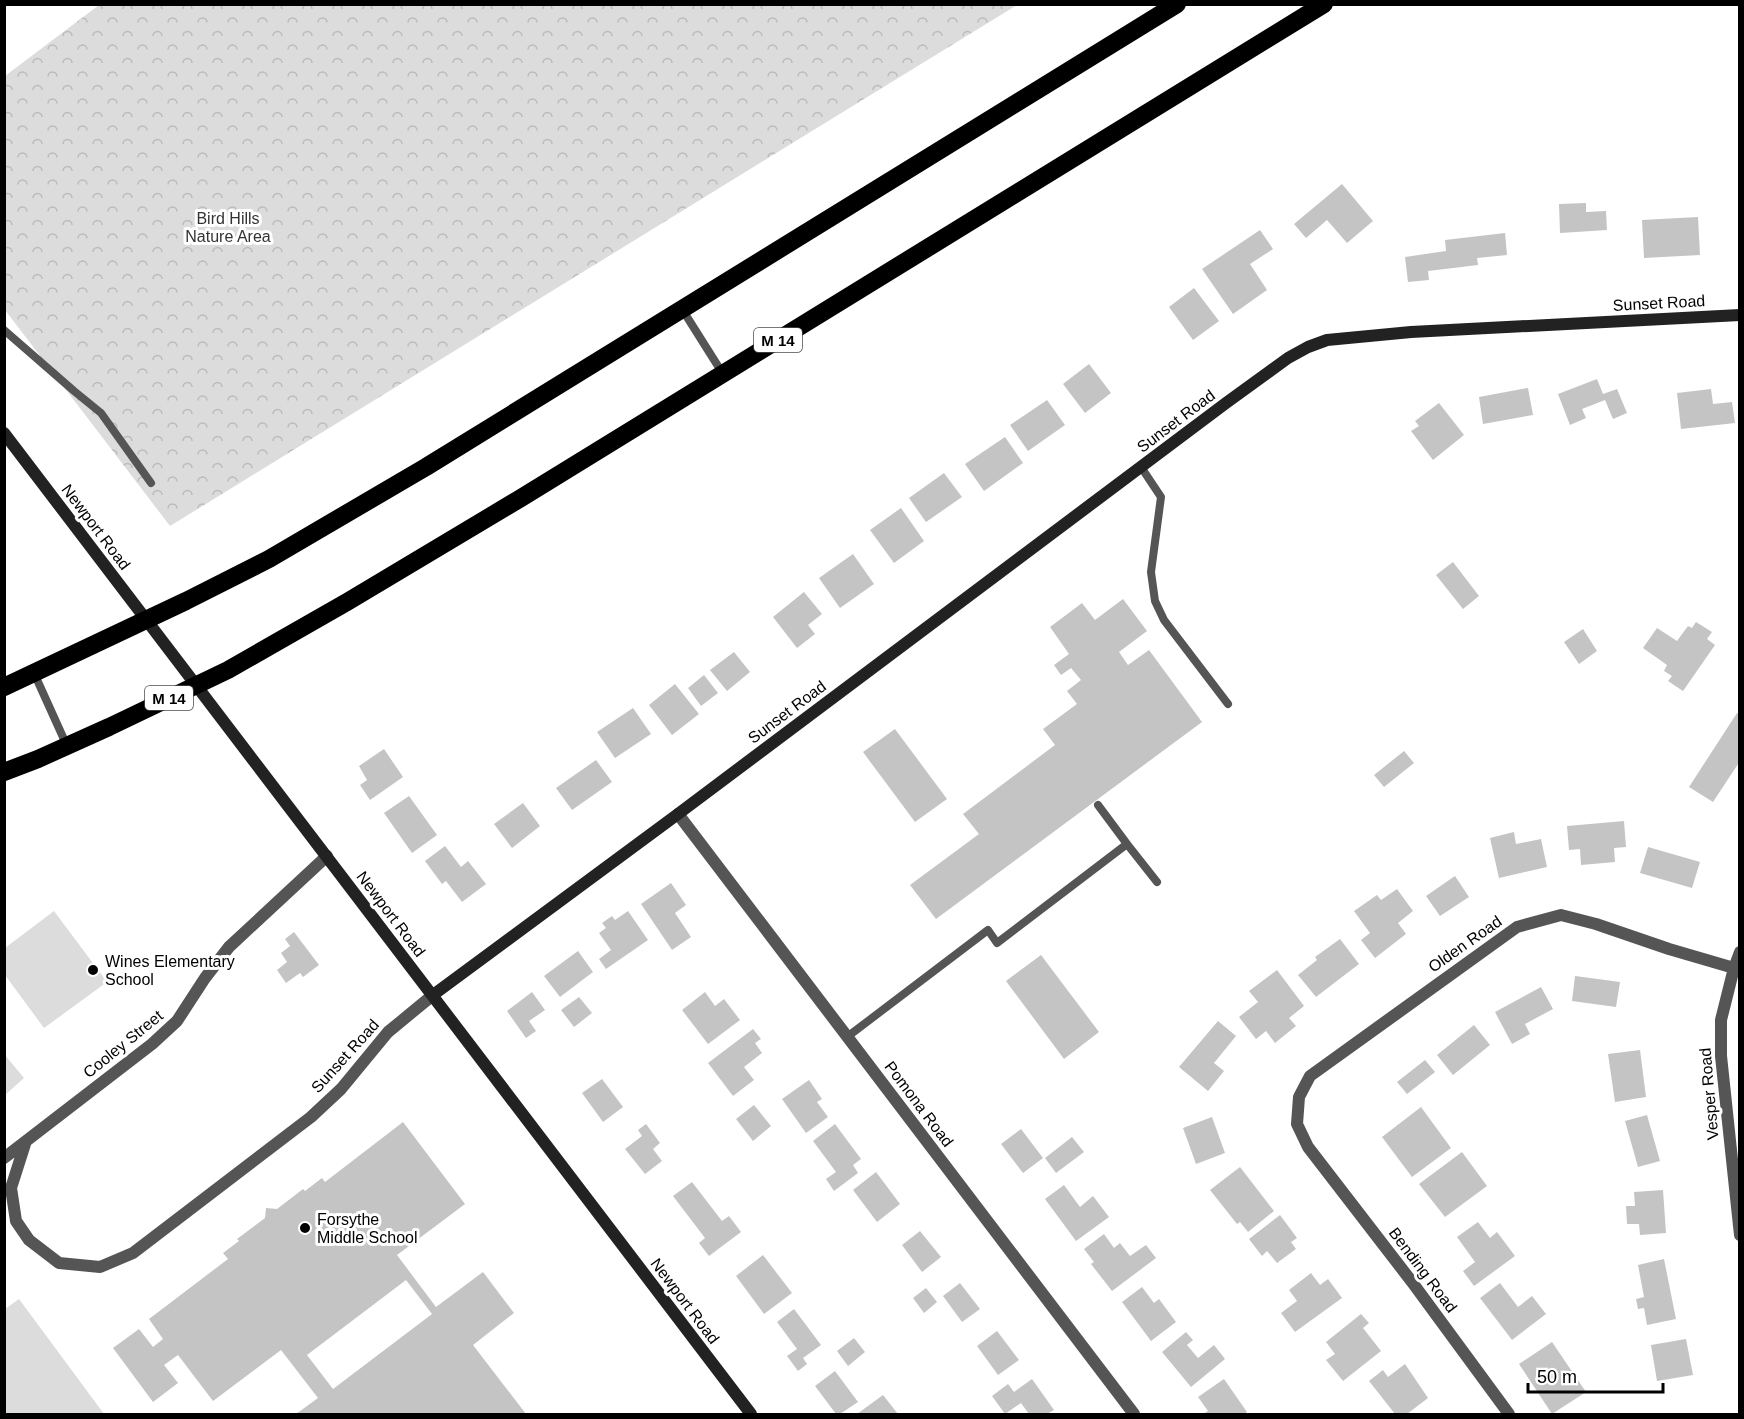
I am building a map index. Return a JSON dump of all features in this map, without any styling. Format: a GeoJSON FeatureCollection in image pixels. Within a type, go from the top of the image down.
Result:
{"type":"FeatureCollection","features":[{"type":"Feature","properties":{"kind":"highway"},"geometry":{"type":"LineString","coordinates":[[4,687],[269,559],[426,467],[1177,4]]}},
{"type":"Feature","properties":{"kind":"highway","name":"M 14"},"geometry":{"type":"LineString","coordinates":[[4,772],[109,727],[238,664],[398,571],[1324,4]]}},
{"type":"Feature","properties":{"kind":"street","name":"Sunset Road"},"geometry":{"type":"LineString","coordinates":[[26,1141],[11,1188],[10,1219],[29,1240],[59,1263],[100,1267],[133,1253],[311,1117],[341,1089],[388,1032],[433,995],[1288,358],[1308,347],[1327,340],[1422,331],[1740,315]]}},
{"type":"Feature","properties":{"kind":"street","name":"Newport Road"},"geometry":{"type":"LineString","coordinates":[[4,433],[751,1414]]}},
{"type":"Feature","properties":{"kind":"street","name":"Pomona Road"},"geometry":{"type":"LineString","coordinates":[[678,814],[1134,1414]]}},
{"type":"Feature","properties":{"kind":"street","name":"Cooley Street"},"geometry":{"type":"LineString","coordinates":[[4,1158],[152,1044],[177,1022],[205,978],[229,947],[327,856]]}},
{"type":"Feature","properties":{"kind":"street","name":"Olden Road"},"geometry":{"type":"LineString","coordinates":[[1308,1147],[1297,1124],[1299,1097],[1310,1076],[1518,927],[1561,915],[1734,968]]}},
{"type":"Feature","properties":{"kind":"street","name":"Vesper Road"},"geometry":{"type":"LineString","coordinates":[[1740,952],[1721,1020],[1721,1056],[1740,1235]]}},
{"type":"Feature","properties":{"kind":"street","name":"Bending Road"},"geometry":{"type":"LineString","coordinates":[[1308,1147],[1509,1414]]}},
{"type":"Feature","properties":{"kind":"lane"},"geometry":{"type":"LineString","coordinates":[[682,309],[723,374]]}},
{"type":"Feature","properties":{"kind":"lane"},"geometry":{"type":"LineString","coordinates":[[4,330],[101,413],[151,483]]}},
{"type":"Feature","properties":{"kind":"lane"},"geometry":{"type":"LineString","coordinates":[[1141,467],[1161,497],[1151,572],[1155,601],[1164,620],[1228,704]]}},
{"type":"Feature","properties":{"kind":"lane"},"geometry":{"type":"LineString","coordinates":[[34,673],[67,746]]}},
{"type":"Feature","properties":{"kind":"lane"},"geometry":{"type":"LineString","coordinates":[[1098,805],[1157,882]]}},
{"type":"Feature","properties":{"kind":"lane"},"geometry":{"type":"LineString","coordinates":[[847,1037],[988,930],[997,943],[1127,844]]}},
{"type":"Feature","properties":{"kind":"green space","name":"Bird Hills Nature Area"},"geometry":{"type":"Polygon","coordinates":[[[99,5],[1017,5],[170,526],[5,310],[5,76],[99,5]]]}},
{"type":"Feature","properties":{"kind":"green space"},"geometry":{"type":"Polygon","coordinates":[[[54,911],[107,982],[44,1028],[5,975],[5,948],[54,911]]]}},
{"type":"Feature","properties":{"kind":"green space"},"geometry":{"type":"Polygon","coordinates":[[[5,1055],[24,1078],[4,1095],[5,1055]]]}},
{"type":"Feature","properties":{"kind":"green space"},"geometry":{"type":"Polygon","coordinates":[[[19,1299],[104,1414],[5,1414],[5,1309],[19,1299]]]}},
{"type":"Feature","properties":{"kind":"building"},"geometry":{"type":"Polygon","coordinates":[[[1342,184],[1373,221],[1347,243],[1327,220],[1306,238],[1294,224],[1342,184]]]}},
{"type":"Feature","properties":{"kind":"building"},"geometry":{"type":"Polygon","coordinates":[[[1586,203],[1586,212],[1606,211],[1607,230],[1560,233],[1559,204],[1586,203]]]}},
{"type":"Feature","properties":{"kind":"building"},"geometry":{"type":"Polygon","coordinates":[[[1698,217],[1700,255],[1644,258],[1642,220],[1698,217]]]}},
{"type":"Feature","properties":{"kind":"building"},"geometry":{"type":"Polygon","coordinates":[[[1260,230],[1273,249],[1250,264],[1267,290],[1233,314],[1202,269],[1260,230]]]}},
{"type":"Feature","properties":{"kind":"building"},"geometry":{"type":"Polygon","coordinates":[[[1505,233],[1507,255],[1477,258],[1478,265],[1428,271],[1429,280],[1408,282],[1405,257],[1446,251],[1445,240],[1505,233]]]}},
{"type":"Feature","properties":{"kind":"building"},"geometry":{"type":"Polygon","coordinates":[[[1194,288],[1219,321],[1193,340],[1169,307],[1194,288]]]}},
{"type":"Feature","properties":{"kind":"building"},"geometry":{"type":"Polygon","coordinates":[[[1089,364],[1111,393],[1085,413],[1063,384],[1089,364]]]}},
{"type":"Feature","properties":{"kind":"building"},"geometry":{"type":"Polygon","coordinates":[[[1597,379],[1603,394],[1617,389],[1627,413],[1613,419],[1605,400],[1582,409],[1586,418],[1570,425],[1558,394],[1597,379]]]}},
{"type":"Feature","properties":{"kind":"building"},"geometry":{"type":"Polygon","coordinates":[[[1528,388],[1533,415],[1483,424],[1479,397],[1528,388]]]}},
{"type":"Feature","properties":{"kind":"building"},"geometry":{"type":"Polygon","coordinates":[[[1711,389],[1713,404],[1732,402],[1735,423],[1681,429],[1677,393],[1711,389]]]}},
{"type":"Feature","properties":{"kind":"building"},"geometry":{"type":"Polygon","coordinates":[[[1047,400],[1065,425],[1028,451],[1010,425],[1047,400]]]}},
{"type":"Feature","properties":{"kind":"building"},"geometry":{"type":"Polygon","coordinates":[[[1439,403],[1464,435],[1433,460],[1411,431],[1419,426],[1415,421],[1439,403]]]}},
{"type":"Feature","properties":{"kind":"building"},"geometry":{"type":"Polygon","coordinates":[[[1005,437],[1023,463],[984,491],[965,464],[1005,437]]]}},
{"type":"Feature","properties":{"kind":"building"},"geometry":{"type":"Polygon","coordinates":[[[944,473],[962,497],[926,522],[909,498],[944,473]]]}},
{"type":"Feature","properties":{"kind":"building"},"geometry":{"type":"Polygon","coordinates":[[[901,508],[924,541],[894,563],[870,530],[901,508]]]}},
{"type":"Feature","properties":{"kind":"building"},"geometry":{"type":"Polygon","coordinates":[[[853,554],[874,584],[840,608],[819,578],[853,554]]]}},
{"type":"Feature","properties":{"kind":"building"},"geometry":{"type":"Polygon","coordinates":[[[1453,562],[1479,596],[1463,609],[1436,575],[1453,562]]]}},
{"type":"Feature","properties":{"kind":"building"},"geometry":{"type":"Polygon","coordinates":[[[804,592],[822,614],[808,625],[815,634],[797,648],[773,617],[804,592]]]}},
{"type":"Feature","properties":{"kind":"building"},"geometry":{"type":"Polygon","coordinates":[[[1123,599],[1147,631],[1119,652],[1128,665],[1149,650],[1202,722],[936,919],[910,885],[979,834],[963,814],[1055,745],[1043,729],[1077,704],[1067,691],[1081,680],[1071,668],[1061,675],[1054,665],[1069,654],[1050,627],[1082,603],[1095,620],[1123,599]]]}},
{"type":"Feature","properties":{"kind":"building"},"geometry":{"type":"Polygon","coordinates":[[[1696,622],[1712,632],[1707,639],[1715,645],[1683,691],[1668,681],[1672,676],[1664,671],[1667,665],[1643,648],[1657,628],[1677,641],[1688,626],[1692,628],[1696,622]]]}},
{"type":"Feature","properties":{"kind":"building"},"geometry":{"type":"Polygon","coordinates":[[[1583,629],[1597,651],[1579,664],[1564,642],[1583,629]]]}},
{"type":"Feature","properties":{"kind":"building"},"geometry":{"type":"Polygon","coordinates":[[[734,652],[750,672],[727,691],[710,670],[734,652]]]}},
{"type":"Feature","properties":{"kind":"building"},"geometry":{"type":"Polygon","coordinates":[[[704,675],[718,693],[701,706],[688,688],[704,675]]]}},
{"type":"Feature","properties":{"kind":"building"},"geometry":{"type":"Polygon","coordinates":[[[675,684],[699,714],[672,735],[649,705],[675,684]]]}},
{"type":"Feature","properties":{"kind":"building"},"geometry":{"type":"Polygon","coordinates":[[[633,708],[651,734],[615,758],[597,732],[633,708]]]}},
{"type":"Feature","properties":{"kind":"building"},"geometry":{"type":"Polygon","coordinates":[[[1737,713],[1740,715],[1740,761],[1713,802],[1689,787],[1737,713]]]}},
{"type":"Feature","properties":{"kind":"building"},"geometry":{"type":"Polygon","coordinates":[[[895,729],[947,799],[915,822],[863,752],[895,729]]]}},
{"type":"Feature","properties":{"kind":"building"},"geometry":{"type":"Polygon","coordinates":[[[384,749],[403,777],[370,800],[360,785],[367,780],[359,766],[384,749]]]}},
{"type":"Feature","properties":{"kind":"building"},"geometry":{"type":"Polygon","coordinates":[[[1404,751],[1414,763],[1384,787],[1374,775],[1404,751]]]}},
{"type":"Feature","properties":{"kind":"building"},"geometry":{"type":"Polygon","coordinates":[[[596,760],[612,782],[572,810],[556,788],[596,760]]]}},
{"type":"Feature","properties":{"kind":"building"},"geometry":{"type":"Polygon","coordinates":[[[409,796],[437,835],[412,853],[384,813],[409,796]]]}},
{"type":"Feature","properties":{"kind":"building"},"geometry":{"type":"Polygon","coordinates":[[[523,803],[540,826],[512,848],[494,824],[523,803]]]}},
{"type":"Feature","properties":{"kind":"building"},"geometry":{"type":"Polygon","coordinates":[[[1624,821],[1626,847],[1614,848],[1615,862],[1581,865],[1580,849],[1569,850],[1567,826],[1624,821]]]}},
{"type":"Feature","properties":{"kind":"building"},"geometry":{"type":"Polygon","coordinates":[[[1514,832],[1516,844],[1541,839],[1547,867],[1499,878],[1490,838],[1514,832]]]}},
{"type":"Feature","properties":{"kind":"building"},"geometry":{"type":"Polygon","coordinates":[[[445,846],[461,867],[468,861],[486,884],[462,902],[446,881],[442,884],[425,861],[445,846]]]}},
{"type":"Feature","properties":{"kind":"building"},"geometry":{"type":"Polygon","coordinates":[[[1648,847],[1700,862],[1692,888],[1640,873],[1648,847]]]}},
{"type":"Feature","properties":{"kind":"building"},"geometry":{"type":"Polygon","coordinates":[[[1455,876],[1469,897],[1440,916],[1426,896],[1455,876]]]}},
{"type":"Feature","properties":{"kind":"building"},"geometry":{"type":"Polygon","coordinates":[[[671,883],[686,905],[675,913],[691,937],[672,950],[641,904],[671,883]]]}},
{"type":"Feature","properties":{"kind":"building"},"geometry":{"type":"Polygon","coordinates":[[[1397,889],[1413,911],[1398,923],[1406,934],[1375,958],[1361,940],[1370,933],[1354,911],[1377,895],[1381,900],[1397,889]]]}},
{"type":"Feature","properties":{"kind":"building"},"geometry":{"type":"Polygon","coordinates":[[[628,911],[648,940],[606,969],[599,959],[611,950],[599,933],[606,928],[602,923],[612,916],[615,920],[628,911]]]}},
{"type":"Feature","properties":{"kind":"building"},"geometry":{"type":"Polygon","coordinates":[[[294,932],[319,965],[303,977],[300,973],[286,983],[277,970],[287,962],[281,953],[290,946],[285,939],[294,932]]]}},
{"type":"Feature","properties":{"kind":"building"},"geometry":{"type":"Polygon","coordinates":[[[1340,939],[1359,964],[1316,997],[1298,975],[1317,960],[1315,957],[1340,939]]]}},
{"type":"Feature","properties":{"kind":"building"},"geometry":{"type":"Polygon","coordinates":[[[578,951],[593,972],[560,997],[544,976],[578,951]]]}},
{"type":"Feature","properties":{"kind":"building"},"geometry":{"type":"Polygon","coordinates":[[[1041,955],[1099,1032],[1064,1059],[1006,981],[1041,955]]]}},
{"type":"Feature","properties":{"kind":"building"},"geometry":{"type":"Polygon","coordinates":[[[1277,970],[1304,1006],[1289,1018],[1296,1026],[1275,1043],[1266,1031],[1256,1039],[1239,1017],[1258,1002],[1249,991],[1277,970]]]}},
{"type":"Feature","properties":{"kind":"building"},"geometry":{"type":"Polygon","coordinates":[[[1575,976],[1620,982],[1616,1007],[1572,1001],[1575,976]]]}},
{"type":"Feature","properties":{"kind":"building"},"geometry":{"type":"Polygon","coordinates":[[[1541,987],[1553,1009],[1525,1024],[1530,1034],[1512,1044],[1495,1012],[1541,987]]]}},
{"type":"Feature","properties":{"kind":"building"},"geometry":{"type":"Polygon","coordinates":[[[532,992],[545,1010],[529,1021],[536,1031],[526,1038],[507,1011],[532,992]]]}},
{"type":"Feature","properties":{"kind":"building"},"geometry":{"type":"Polygon","coordinates":[[[705,992],[715,1006],[724,999],[740,1020],[708,1044],[682,1010],[705,992]]]}},
{"type":"Feature","properties":{"kind":"building"},"geometry":{"type":"Polygon","coordinates":[[[579,997],[592,1013],[574,1027],[561,1010],[579,997]]]}},
{"type":"Feature","properties":{"kind":"building"},"geometry":{"type":"Polygon","coordinates":[[[1218,1021],[1236,1036],[1214,1063],[1224,1071],[1208,1091],[1179,1067],[1218,1021]]]}},
{"type":"Feature","properties":{"kind":"building"},"geometry":{"type":"Polygon","coordinates":[[[1474,1025],[1490,1045],[1453,1075],[1437,1055],[1474,1025]]]}},
{"type":"Feature","properties":{"kind":"building"},"geometry":{"type":"Polygon","coordinates":[[[753,1029],[761,1039],[755,1043],[762,1053],[744,1067],[754,1080],[733,1096],[708,1063],[753,1029]]]}},
{"type":"Feature","properties":{"kind":"building"},"geometry":{"type":"Polygon","coordinates":[[[1640,1050],[1646,1097],[1615,1102],[1608,1054],[1640,1050]]]}},
{"type":"Feature","properties":{"kind":"building"},"geometry":{"type":"Polygon","coordinates":[[[1425,1060],[1435,1072],[1407,1094],[1397,1082],[1425,1060]]]}},
{"type":"Feature","properties":{"kind":"building"},"geometry":{"type":"Polygon","coordinates":[[[602,1079],[623,1107],[603,1122],[582,1093],[602,1079]]]}},
{"type":"Feature","properties":{"kind":"building"},"geometry":{"type":"Polygon","coordinates":[[[809,1080],[822,1099],[817,1102],[828,1117],[806,1133],[782,1099],[809,1080]]]}},
{"type":"Feature","properties":{"kind":"building"},"geometry":{"type":"Polygon","coordinates":[[[754,1105],[771,1126],[753,1141],[736,1119],[754,1105]]]}},
{"type":"Feature","properties":{"kind":"building"},"geometry":{"type":"Polygon","coordinates":[[[1421,1107],[1451,1148],[1412,1177],[1382,1137],[1421,1107]]]}},
{"type":"Feature","properties":{"kind":"building"},"geometry":{"type":"Polygon","coordinates":[[[1647,1115],[1660,1161],[1638,1167],[1625,1121],[1647,1115]]]}},
{"type":"Feature","properties":{"kind":"building"},"geometry":{"type":"Polygon","coordinates":[[[1212,1117],[1225,1153],[1196,1164],[1183,1128],[1212,1117]]]}},
{"type":"Feature","properties":{"kind":"building"},"geometry":{"type":"Polygon","coordinates":[[[403,1122],[465,1204],[397,1255],[436,1307],[483,1272],[514,1313],[473,1345],[526,1414],[296,1414],[318,1398],[281,1350],[213,1401],[178,1355],[164,1365],[178,1383],[153,1402],[113,1348],[139,1329],[153,1347],[163,1339],[149,1319],[228,1259],[223,1253],[265,1218],[266,1208],[277,1209],[322,1178],[325,1182],[403,1122]],[[406,1280],[307,1355],[333,1389],[432,1314],[406,1280]]]}},
{"type":"Feature","properties":{"kind":"building"},"geometry":{"type":"Polygon","coordinates":[[[646,1124],[660,1143],[653,1149],[662,1161],[645,1174],[625,1149],[642,1136],[638,1130],[646,1124]]]}},
{"type":"Feature","properties":{"kind":"building"},"geometry":{"type":"Polygon","coordinates":[[[835,1124],[861,1159],[853,1165],[858,1173],[834,1191],[826,1179],[836,1172],[813,1141],[835,1124]]]}},
{"type":"Feature","properties":{"kind":"building"},"geometry":{"type":"Polygon","coordinates":[[[1021,1129],[1043,1158],[1023,1173],[1001,1144],[1021,1129]]]}},
{"type":"Feature","properties":{"kind":"building"},"geometry":{"type":"Polygon","coordinates":[[[1072,1137],[1084,1152],[1056,1173],[1045,1158],[1072,1137]]]}},
{"type":"Feature","properties":{"kind":"building"},"geometry":{"type":"Polygon","coordinates":[[[1462,1152],[1487,1186],[1445,1217],[1419,1184],[1462,1152]]]}},
{"type":"Feature","properties":{"kind":"building"},"geometry":{"type":"Polygon","coordinates":[[[1240,1167],[1274,1211],[1248,1232],[1240,1222],[1237,1224],[1210,1190],[1240,1167]]]}},
{"type":"Feature","properties":{"kind":"building"},"geometry":{"type":"Polygon","coordinates":[[[876,1172],[900,1204],[877,1222],[853,1190],[876,1172]]]}},
{"type":"Feature","properties":{"kind":"building"},"geometry":{"type":"Polygon","coordinates":[[[692,1182],[722,1221],[729,1216],[741,1232],[709,1256],[699,1243],[705,1238],[673,1196],[692,1182]]]}},
{"type":"Feature","properties":{"kind":"building"},"geometry":{"type":"Polygon","coordinates":[[[1064,1185],[1080,1207],[1093,1196],[1109,1217],[1076,1241],[1045,1199],[1064,1185]]]}},
{"type":"Feature","properties":{"kind":"building"},"geometry":{"type":"Polygon","coordinates":[[[1663,1190],[1666,1233],[1640,1235],[1639,1224],[1627,1224],[1626,1206],[1635,1206],[1634,1192],[1663,1190]]]}},
{"type":"Feature","properties":{"kind":"building"},"geometry":{"type":"Polygon","coordinates":[[[1280,1215],[1297,1238],[1291,1242],[1296,1249],[1277,1263],[1267,1251],[1262,1256],[1249,1239],[1280,1215]]]}},
{"type":"Feature","properties":{"kind":"building"},"geometry":{"type":"Polygon","coordinates":[[[1478,1222],[1490,1238],[1497,1232],[1515,1256],[1474,1286],[1463,1271],[1475,1262],[1457,1237],[1478,1222]]]}},
{"type":"Feature","properties":{"kind":"building"},"geometry":{"type":"Polygon","coordinates":[[[920,1231],[941,1257],[922,1272],[902,1245],[920,1231]]]}},
{"type":"Feature","properties":{"kind":"building"},"geometry":{"type":"Polygon","coordinates":[[[1104,1234],[1114,1248],[1120,1243],[1130,1256],[1146,1245],[1156,1258],[1112,1291],[1091,1264],[1094,1262],[1084,1249],[1104,1234]]]}},
{"type":"Feature","properties":{"kind":"building"},"geometry":{"type":"Polygon","coordinates":[[[763,1255],[792,1293],[764,1314],[736,1276],[763,1255]]]}},
{"type":"Feature","properties":{"kind":"building"},"geometry":{"type":"Polygon","coordinates":[[[1664,1259],[1676,1319],[1647,1325],[1644,1308],[1638,1309],[1636,1299],[1644,1297],[1638,1265],[1664,1259]]]}},
{"type":"Feature","properties":{"kind":"building"},"geometry":{"type":"Polygon","coordinates":[[[1311,1273],[1320,1285],[1328,1279],[1342,1298],[1295,1332],[1281,1313],[1297,1301],[1289,1290],[1311,1273]]]}},
{"type":"Feature","properties":{"kind":"building"},"geometry":{"type":"Polygon","coordinates":[[[960,1283],[980,1309],[962,1322],[943,1296],[960,1283]]]}},
{"type":"Feature","properties":{"kind":"building"},"geometry":{"type":"Polygon","coordinates":[[[1500,1283],[1518,1307],[1532,1296],[1546,1314],[1512,1340],[1480,1298],[1500,1283]]]}},
{"type":"Feature","properties":{"kind":"building"},"geometry":{"type":"Polygon","coordinates":[[[1142,1287],[1154,1303],[1159,1299],[1176,1322],[1151,1341],[1122,1302],[1142,1287]]]}},
{"type":"Feature","properties":{"kind":"building"},"geometry":{"type":"Polygon","coordinates":[[[926,1288],[937,1302],[924,1313],[913,1298],[926,1288]]]}},
{"type":"Feature","properties":{"kind":"building"},"geometry":{"type":"Polygon","coordinates":[[[794,1309],[821,1345],[803,1358],[807,1364],[798,1371],[787,1356],[797,1349],[777,1322],[794,1309]]]}},
{"type":"Feature","properties":{"kind":"building"},"geometry":{"type":"Polygon","coordinates":[[[1361,1314],[1369,1323],[1363,1328],[1381,1351],[1343,1381],[1326,1360],[1335,1354],[1326,1342],[1361,1314]]]}},
{"type":"Feature","properties":{"kind":"building"},"geometry":{"type":"Polygon","coordinates":[[[997,1331],[1019,1360],[998,1375],[977,1346],[997,1331]]]}},
{"type":"Feature","properties":{"kind":"building"},"geometry":{"type":"Polygon","coordinates":[[[1186,1332],[1193,1340],[1187,1345],[1198,1358],[1214,1345],[1225,1359],[1191,1387],[1162,1352],[1186,1332]]]}},
{"type":"Feature","properties":{"kind":"building"},"geometry":{"type":"Polygon","coordinates":[[[854,1338],[865,1352],[848,1366],[837,1351],[854,1338]]]}},
{"type":"Feature","properties":{"kind":"building"},"geometry":{"type":"Polygon","coordinates":[[[1686,1339],[1693,1375],[1657,1381],[1651,1345],[1686,1339]]]}},
{"type":"Feature","properties":{"kind":"building"},"geometry":{"type":"Polygon","coordinates":[[[1552,1342],[1586,1392],[1552,1414],[1519,1364],[1552,1342]]]}},
{"type":"Feature","properties":{"kind":"building"},"geometry":{"type":"Polygon","coordinates":[[[1405,1364],[1428,1398],[1407,1414],[1395,1414],[1369,1381],[1383,1370],[1388,1377],[1405,1364]]]}},
{"type":"Feature","properties":{"kind":"building"},"geometry":{"type":"Polygon","coordinates":[[[835,1371],[858,1402],[840,1414],[836,1414],[815,1386],[835,1371]]]}},
{"type":"Feature","properties":{"kind":"building"},"geometry":{"type":"Polygon","coordinates":[[[1032,1379],[1054,1410],[1047,1414],[1029,1414],[1021,1403],[1005,1414],[992,1396],[1008,1384],[1014,1392],[1032,1379]]]}},
{"type":"Feature","properties":{"kind":"building"},"geometry":{"type":"Polygon","coordinates":[[[1224,1379],[1247,1412],[1244,1414],[1203,1414],[1208,1411],[1198,1397],[1224,1379]]]}},
{"type":"Feature","properties":{"kind":"building"},"geometry":{"type":"Polygon","coordinates":[[[883,1395],[898,1414],[857,1414],[883,1395]]]}},
{"type":"Feature","properties":{"kind":"place","name":"Wines Elementary School"},"geometry":{"type":"Point","coordinates":[93,970]}},
{"type":"Feature","properties":{"kind":"place","name":"Forsythe Middle School"},"geometry":{"type":"Point","coordinates":[305,1228]}}]}
